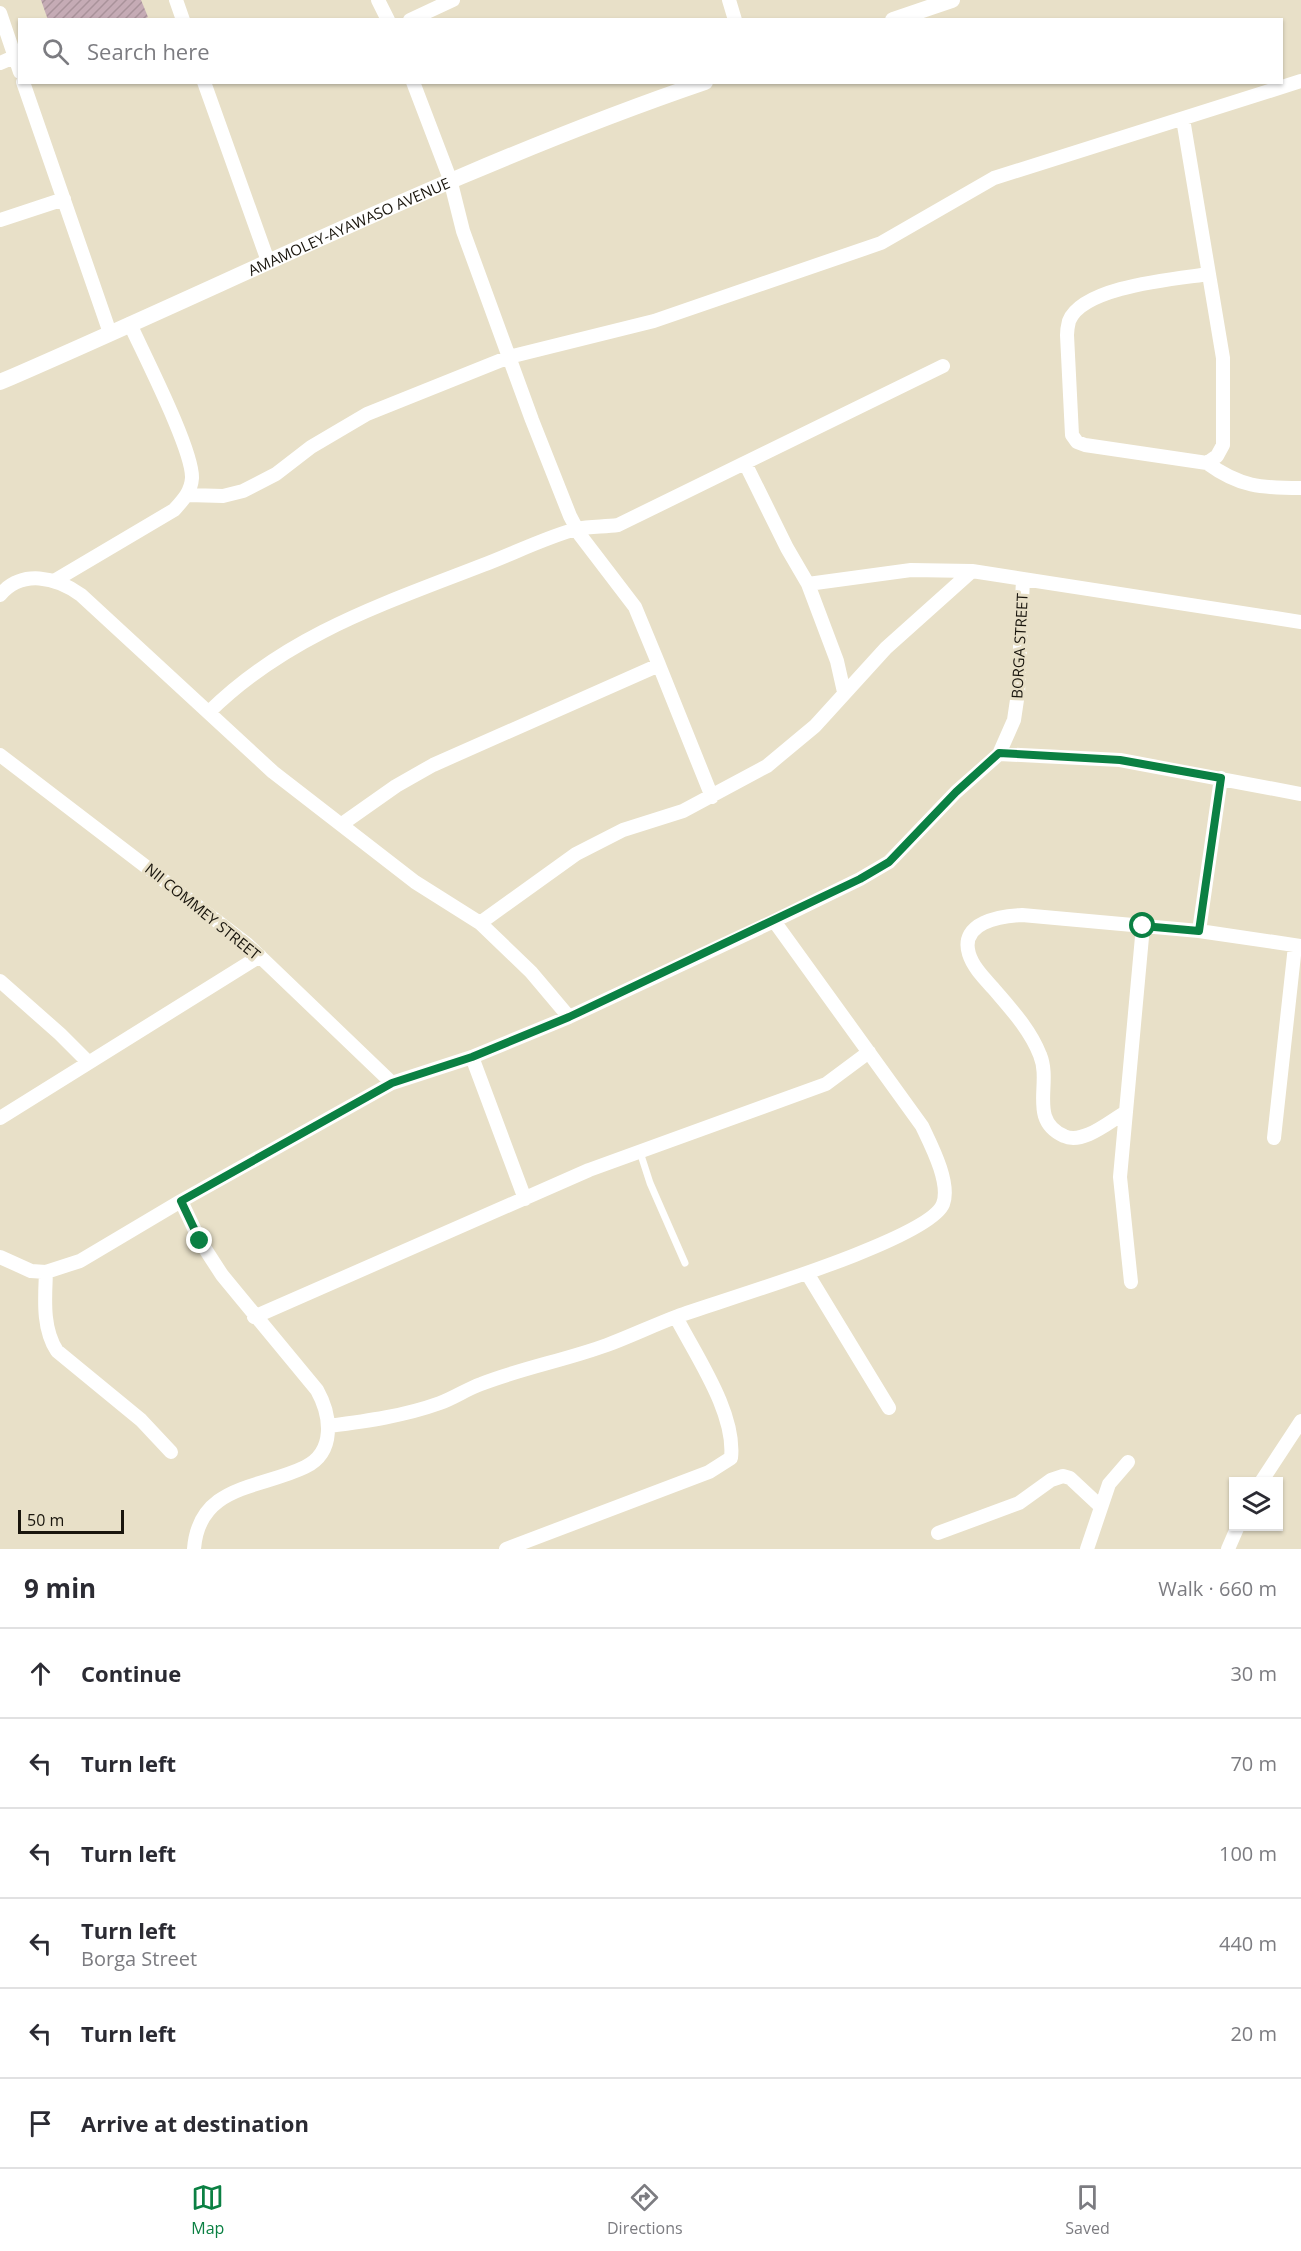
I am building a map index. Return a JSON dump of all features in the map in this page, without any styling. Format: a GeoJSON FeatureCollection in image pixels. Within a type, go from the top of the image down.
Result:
{"type":"FeatureCollection","features":[{"type":"Feature","properties":{"kind":"street"},"geometry":{"type":"LineString","coordinates":[[177,0],[182,18]]}},
{"type":"Feature","properties":{"kind":"street"},"geometry":{"type":"LineString","coordinates":[[378,0],[387,18]]}},
{"type":"Feature","properties":{"kind":"street"},"geometry":{"type":"LineString","coordinates":[[414,18],[453,0]]}},
{"type":"Feature","properties":{"kind":"street"},"geometry":{"type":"LineString","coordinates":[[729,0],[734,18]]}},
{"type":"Feature","properties":{"kind":"street"},"geometry":{"type":"LineString","coordinates":[[899,18],[952,0]]}},
{"type":"Feature","properties":{"kind":"street"},"geometry":{"type":"LineString","coordinates":[[0,13],[18,67]]}},
{"type":"Feature","properties":{"kind":"street"},"geometry":{"type":"LineString","coordinates":[[0,63],[14,57]]}},
{"type":"Feature","properties":{"kind":"street"},"geometry":{"type":"LineString","coordinates":[[188,495],[224,496],[243,491],[276,474],[311,447],[367,414],[509,357],[654,321],[881,243],[994,178],[1301,81]]}},
{"type":"Feature","properties":{"kind":"street"},"geometry":{"type":"LineString","coordinates":[[24,84],[110,333]]}},
{"type":"Feature","properties":{"kind":"street"},"geometry":{"type":"LineString","coordinates":[[205,84],[268,261]]}},
{"type":"Feature","properties":{"kind":"street"},"geometry":{"type":"LineString","coordinates":[[414,84],[450,179],[463,231],[509,357],[577,529],[635,607],[712,797]]}},
{"type":"Feature","properties":{"kind":"street","name":"AMAMOLEY-AYAWASO AVENUE"},"geometry":{"type":"LineString","coordinates":[[0,382],[450,179],[625,110],[699,84]]}},
{"type":"Feature","properties":{"kind":"street"},"geometry":{"type":"LineString","coordinates":[[1183,119],[1223,358],[1222,445],[1217,456],[1207,463]]}},
{"type":"Feature","properties":{"kind":"street"},"geometry":{"type":"LineString","coordinates":[[0,220],[64,199]]}},
{"type":"Feature","properties":{"kind":"street"},"geometry":{"type":"LineString","coordinates":[[1209,274],[1107,292],[1085,304],[1069,319],[1067,335],[1072,435],[1077,442],[1085,445],[1207,463],[1242,484],[1301,488]]}},
{"type":"Feature","properties":{"kind":"street"},"geometry":{"type":"LineString","coordinates":[[54,581],[174,510],[188,495],[192,479],[185,448],[130,324]]}},
{"type":"Feature","properties":{"kind":"street"},"geometry":{"type":"LineString","coordinates":[[209,712],[234,687],[267,662],[315,635],[377,607],[577,529],[618,525],[943,366]]}},
{"type":"Feature","properties":{"kind":"street"},"geometry":{"type":"LineString","coordinates":[[745,463],[787,548],[808,584],[837,661],[844,692]]}},
{"type":"Feature","properties":{"kind":"street"},"geometry":{"type":"LineString","coordinates":[[808,584],[911,570],[972,571],[1301,622]]}},
{"type":"Feature","properties":{"kind":"street"},"geometry":{"type":"LineString","coordinates":[[480,923],[576,854],[623,830],[683,811],[767,766],[814,726],[894,641],[972,571]]}},
{"type":"Feature","properties":{"kind":"street"},"geometry":{"type":"LineString","coordinates":[[0,595],[16,581],[41,579],[70,587],[96,607],[273,772],[415,882],[480,923],[531,972],[569,1017]]}},
{"type":"Feature","properties":{"kind":"street","name":"BORGA STREET"},"geometry":{"type":"LineString","coordinates":[[46,1272],[80,1261],[181,1201],[392,1083],[472,1057],[569,1017],[774,921],[860,879],[889,862],[956,792],[999,753],[1014,720],[1018,693],[1023,579]]}},
{"type":"Feature","properties":{"kind":"street"},"geometry":{"type":"LineString","coordinates":[[342,824],[396,786],[434,765],[659,665]]}},
{"type":"Feature","properties":{"kind":"street"},"geometry":{"type":"LineString","coordinates":[[999,753],[1120,760],[1301,794]]}},
{"type":"Feature","properties":{"kind":"street","name":"NII COMMEY STREET"},"geometry":{"type":"LineString","coordinates":[[0,755],[139,860],[260,956],[392,1083]]}},
{"type":"Feature","properties":{"kind":"street"},"geometry":{"type":"LineString","coordinates":[[1199,931],[1221,778]]}},
{"type":"Feature","properties":{"kind":"street"},"geometry":{"type":"LineString","coordinates":[[1126,1112],[1078,1138],[1066,1137],[1052,1129],[1044,1119],[1041,1056],[1027,1030],[976,967],[968,952],[970,937],[980,924],[997,916],[1022,915],[1199,931],[1298,946],[1274,1138]]}},
{"type":"Feature","properties":{"kind":"street"},"geometry":{"type":"LineString","coordinates":[[329,1426],[386,1419],[441,1403],[480,1384],[606,1345],[676,1317],[807,1273],[915,1228],[934,1216],[943,1204],[944,1189],[939,1163],[922,1126],[774,921]]}},
{"type":"Feature","properties":{"kind":"street"},"geometry":{"type":"LineString","coordinates":[[1131,1282],[1120,1177],[1143,926]]}},
{"type":"Feature","properties":{"kind":"street"},"geometry":{"type":"LineString","coordinates":[[0,1118],[260,956]]}},
{"type":"Feature","properties":{"kind":"street"},"geometry":{"type":"LineString","coordinates":[[0,981],[88,1062]]}},
{"type":"Feature","properties":{"kind":"street"},"geometry":{"type":"LineString","coordinates":[[254,1317],[588,1170],[826,1084],[869,1052]]}},
{"type":"Feature","properties":{"kind":"street"},"geometry":{"type":"LineString","coordinates":[[472,1057],[525,1199]]}},
{"type":"Feature","properties":{"kind":"street"},"geometry":{"type":"LineString","coordinates":[[181,1201],[200,1241],[254,1317],[300,1367],[317,1390],[326,1405],[329,1426],[326,1443],[318,1457],[306,1467],[243,1487],[224,1497],[208,1511],[195,1533],[194,1549]]}},
{"type":"Feature","properties":{"kind":"street"},"geometry":{"type":"LineString","coordinates":[[0,1257],[31,1271],[46,1272],[47,1325],[50,1340],[57,1351],[141,1420],[171,1452]]}},
{"type":"Feature","properties":{"kind":"street"},"geometry":{"type":"LineString","coordinates":[[807,1273],[889,1408]]}},
{"type":"Feature","properties":{"kind":"street"},"geometry":{"type":"LineString","coordinates":[[506,1549],[709,1472],[731,1458],[732,1446],[728,1419],[676,1317]]}},
{"type":"Feature","properties":{"kind":"street"},"geometry":{"type":"LineString","coordinates":[[1264,1477],[1301,1421]]}},
{"type":"Feature","properties":{"kind":"street"},"geometry":{"type":"LineString","coordinates":[[1087,1549],[1109,1484],[1128,1462]]}},
{"type":"Feature","properties":{"kind":"street"},"geometry":{"type":"LineString","coordinates":[[938,1533],[973,1518],[1019,1503],[1051,1480],[1063,1476],[1071,1478],[1100,1506]]}},
{"type":"Feature","properties":{"kind":"street"},"geometry":{"type":"LineString","coordinates":[[1228,1549],[1236,1531]]}},
{"type":"Feature","properties":{"kind":"lane"},"geometry":{"type":"LineString","coordinates":[[640,1152],[650,1183],[685,1263]]}},
{"type":"Feature","properties":{"kind":"building"},"geometry":{"type":"Polygon","coordinates":[[[41,0],[141,0],[148,17],[146,18],[47,18],[41,0]]]}},
{"type":"Feature","properties":{"kind":"route"},"geometry":{"type":"LineString","coordinates":[[200,1241],[181,1201],[392,1083],[472,1057],[569,1017],[860,879],[889,862],[956,792],[999,753],[1120,760],[1221,778],[1199,931],[1143,926]]}}]}
